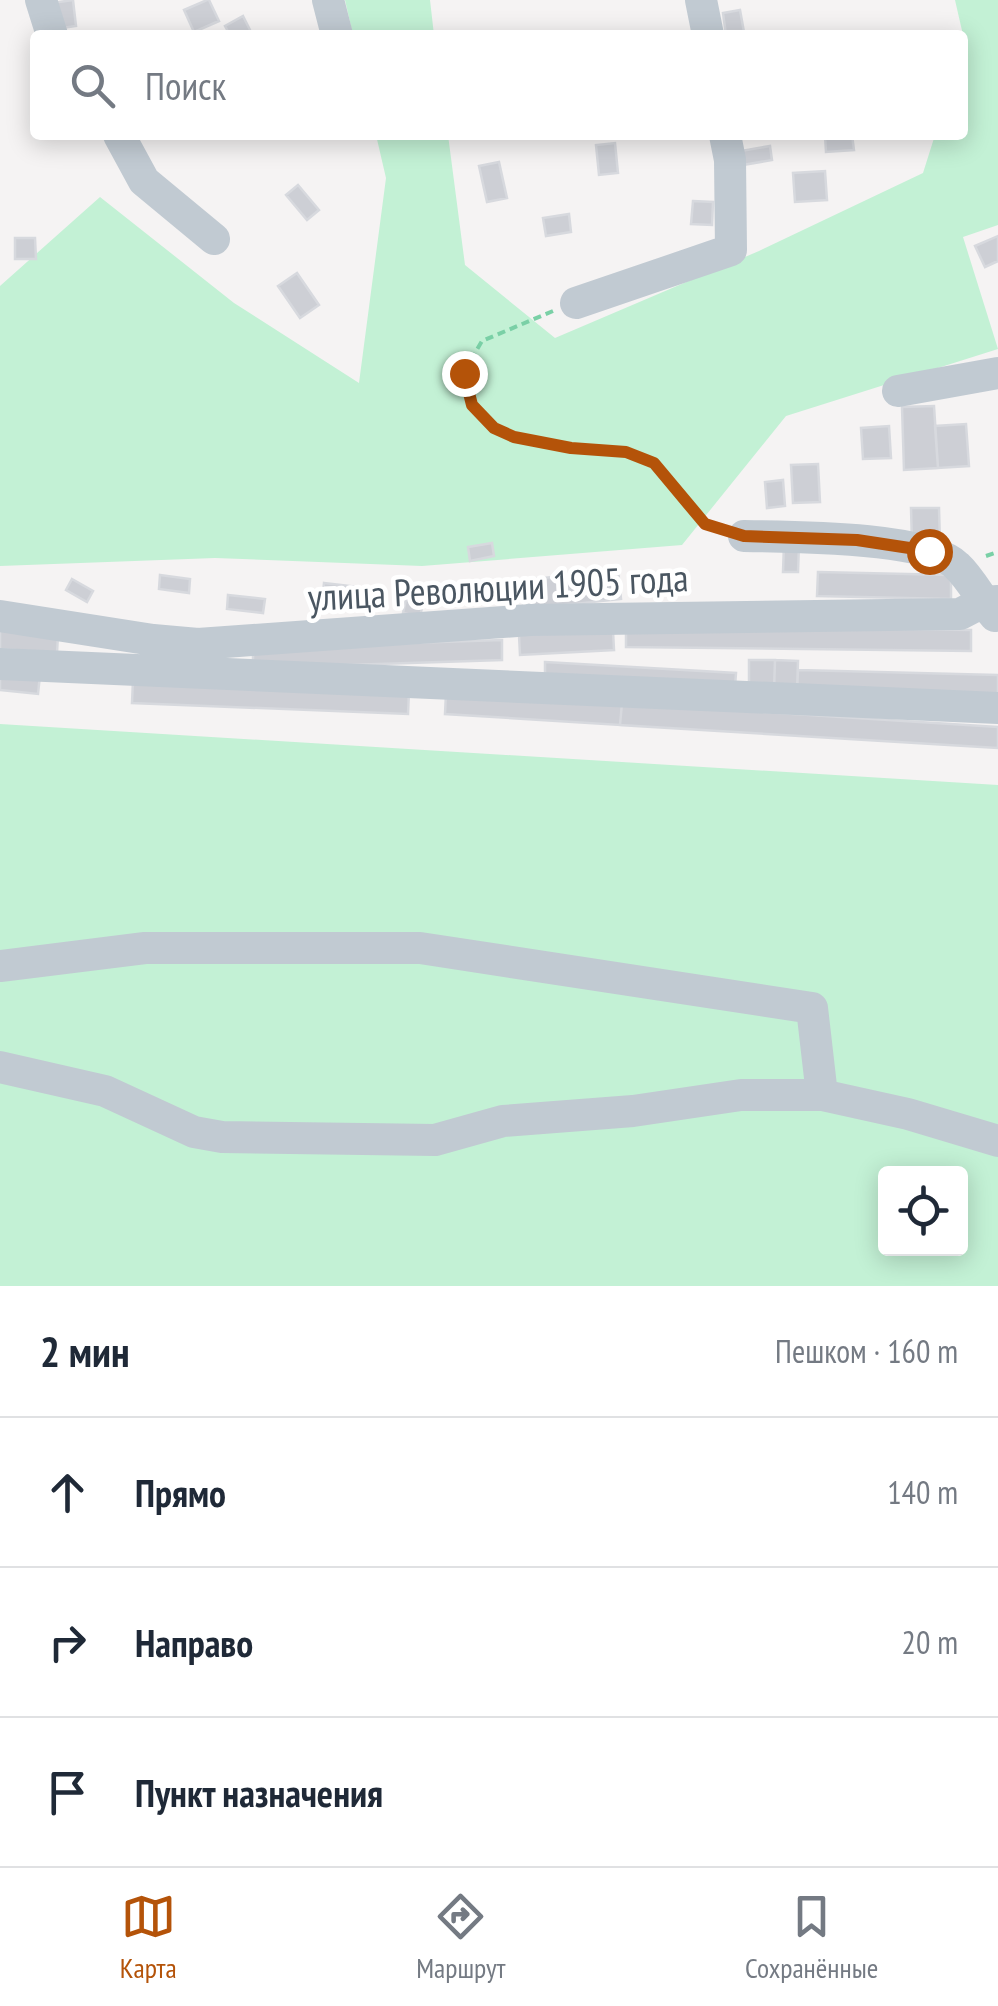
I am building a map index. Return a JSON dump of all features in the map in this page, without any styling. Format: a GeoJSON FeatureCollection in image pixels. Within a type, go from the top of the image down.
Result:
{"type":"FeatureCollection","features":[{"type":"Feature","properties":{"kind":"street"},"geometry":{"type":"LineString","coordinates":[[41,0],[50,30]]}},
{"type":"Feature","properties":{"kind":"street"},"geometry":{"type":"LineString","coordinates":[[328,0],[335,30]]}},
{"type":"Feature","properties":{"kind":"street"},"geometry":{"type":"LineString","coordinates":[[701,0],[707,30]]}},
{"type":"Feature","properties":{"kind":"street"},"geometry":{"type":"LineString","coordinates":[[122,140],[144,180],[214,239]]}},
{"type":"Feature","properties":{"kind":"street"},"geometry":{"type":"LineString","coordinates":[[576,302],[731,250],[730,160],[726,140]]}},
{"type":"Feature","properties":{"kind":"street"},"geometry":{"type":"LineString","coordinates":[[898,390],[998,373]]}},
{"type":"Feature","properties":{"kind":"street"},"geometry":{"type":"LineString","coordinates":[[744,536],[857,540],[929,551],[955,563],[993,607]]}},
{"type":"Feature","properties":{"kind":"street","name":"улица Революции 1905 года"},"geometry":{"type":"LineString","coordinates":[[0,616],[198,644],[530,620],[960,614],[993,607]]}},
{"type":"Feature","properties":{"kind":"street"},"geometry":{"type":"LineString","coordinates":[[0,664],[998,708]]}},
{"type":"Feature","properties":{"kind":"street"},"geometry":{"type":"LineString","coordinates":[[0,966],[145,948],[420,948],[812,1008],[822,1095]]}},
{"type":"Feature","properties":{"kind":"street"},"geometry":{"type":"LineString","coordinates":[[0,1067],[105,1091],[194,1132],[222,1137],[435,1140],[503,1121],[634,1111],[740,1095],[822,1095],[908,1114],[998,1141]]}},
{"type":"Feature","properties":{"kind":"path"},"geometry":{"type":"LineString","coordinates":[[576,302],[482,341],[464,373],[472,405],[494,428],[514,437],[571,448],[626,452],[654,463],[705,524],[744,536]]}},
{"type":"Feature","properties":{"kind":"green space"},"geometry":{"type":"Polygon","coordinates":[[[345,0],[430,0],[433,30],[352,30],[345,0]]]}},
{"type":"Feature","properties":{"kind":"green space"},"geometry":{"type":"Polygon","coordinates":[[[955,0],[998,0],[998,225],[963,237],[998,349],[786,416],[682,545],[422,566],[215,558],[0,566],[0,286],[100,197],[234,303],[359,383],[386,178],[377,140],[449,140],[465,265],[555,338],[759,251],[923,173],[933,140],[968,140],[968,30],[962,30],[955,0]]]}},
{"type":"Feature","properties":{"kind":"green space"},"geometry":{"type":"Polygon","coordinates":[[[0,724],[998,785],[998,1286],[0,1286],[0,724]]]}},
{"type":"Feature","properties":{"kind":"building"},"geometry":{"type":"Polygon","coordinates":[[[73,0],[76,26],[55,29],[52,3],[73,0]]]}},
{"type":"Feature","properties":{"kind":"building"},"geometry":{"type":"Polygon","coordinates":[[[209,0],[219,21],[193,30],[184,10],[209,0]]]}},
{"type":"Feature","properties":{"kind":"building"},"geometry":{"type":"Polygon","coordinates":[[[740,10],[744,30],[725,30],[723,13],[740,10]]]}},
{"type":"Feature","properties":{"kind":"building"},"geometry":{"type":"Polygon","coordinates":[[[243,16],[250,30],[227,30],[225,26],[243,16]]]}},
{"type":"Feature","properties":{"kind":"building"},"geometry":{"type":"Polygon","coordinates":[[[825,140],[853,140],[854,150],[826,152],[825,140]]]}},
{"type":"Feature","properties":{"kind":"building"},"geometry":{"type":"Polygon","coordinates":[[[615,143],[618,173],[599,175],[596,145],[615,143]]]}},
{"type":"Feature","properties":{"kind":"building"},"geometry":{"type":"Polygon","coordinates":[[[770,146],[772,160],[743,165],[741,151],[770,146]]]}},
{"type":"Feature","properties":{"kind":"building"},"geometry":{"type":"Polygon","coordinates":[[[499,162],[507,198],[487,202],[479,166],[499,162]]]}},
{"type":"Feature","properties":{"kind":"building"},"geometry":{"type":"Polygon","coordinates":[[[825,171],[827,200],[795,202],[793,173],[825,171]]]}},
{"type":"Feature","properties":{"kind":"building"},"geometry":{"type":"Polygon","coordinates":[[[298,185],[319,210],[307,220],[286,195],[298,185]]]}},
{"type":"Feature","properties":{"kind":"building"},"geometry":{"type":"Polygon","coordinates":[[[693,201],[713,202],[712,225],[691,224],[693,201]]]}},
{"type":"Feature","properties":{"kind":"building"},"geometry":{"type":"Polygon","coordinates":[[[569,214],[571,232],[546,236],[543,218],[569,214]]]}},
{"type":"Feature","properties":{"kind":"building"},"geometry":{"type":"Polygon","coordinates":[[[998,236],[998,261],[985,267],[975,246],[998,236]]]}},
{"type":"Feature","properties":{"kind":"building"},"geometry":{"type":"Polygon","coordinates":[[[15,238],[35,238],[36,259],[15,259],[15,238]]]}},
{"type":"Feature","properties":{"kind":"building"},"geometry":{"type":"Polygon","coordinates":[[[297,273],[319,305],[300,318],[278,286],[297,273]]]}},
{"type":"Feature","properties":{"kind":"building"},"geometry":{"type":"Polygon","coordinates":[[[934,406],[938,468],[904,470],[902,407],[934,406]]]}},
{"type":"Feature","properties":{"kind":"building"},"geometry":{"type":"Polygon","coordinates":[[[966,424],[969,466],[938,468],[935,426],[966,424]]]}},
{"type":"Feature","properties":{"kind":"building"},"geometry":{"type":"Polygon","coordinates":[[[889,426],[891,458],[863,459],[861,428],[889,426]]]}},
{"type":"Feature","properties":{"kind":"building"},"geometry":{"type":"Polygon","coordinates":[[[818,464],[820,502],[793,503],[791,465],[818,464]]]}},
{"type":"Feature","properties":{"kind":"building"},"geometry":{"type":"Polygon","coordinates":[[[783,480],[785,506],[767,508],[765,482],[783,480]]]}},
{"type":"Feature","properties":{"kind":"building"},"geometry":{"type":"Polygon","coordinates":[[[911,508],[939,508],[940,543],[912,544],[911,508]]]}},
{"type":"Feature","properties":{"kind":"building"},"geometry":{"type":"Polygon","coordinates":[[[492,543],[494,556],[470,561],[468,547],[492,543]]]}},
{"type":"Feature","properties":{"kind":"building"},"geometry":{"type":"Polygon","coordinates":[[[784,544],[799,544],[798,572],[783,572],[784,544]]]}},
{"type":"Feature","properties":{"kind":"building"},"geometry":{"type":"Polygon","coordinates":[[[618,570],[621,599],[528,609],[524,580],[618,570]]]}},
{"type":"Feature","properties":{"kind":"building"},"geometry":{"type":"Polygon","coordinates":[[[818,572],[951,575],[951,599],[817,596],[818,572]]]}},
{"type":"Feature","properties":{"kind":"building"},"geometry":{"type":"Polygon","coordinates":[[[160,575],[190,579],[189,593],[159,589],[160,575]]]}},
{"type":"Feature","properties":{"kind":"building"},"geometry":{"type":"Polygon","coordinates":[[[72,579],[93,591],[87,602],[66,590],[72,579]]]}},
{"type":"Feature","properties":{"kind":"building"},"geometry":{"type":"Polygon","coordinates":[[[324,583],[359,587],[357,605],[322,602],[324,583]]]}},
{"type":"Feature","properties":{"kind":"building"},"geometry":{"type":"Polygon","coordinates":[[[228,595],[265,599],[263,613],[227,609],[228,595]]]}},
{"type":"Feature","properties":{"kind":"building"},"geometry":{"type":"Polygon","coordinates":[[[407,595],[424,598],[420,617],[403,613],[407,595]]]}},
{"type":"Feature","properties":{"kind":"building"},"geometry":{"type":"Polygon","coordinates":[[[626,626],[971,630],[971,651],[626,647],[626,626]]]}},
{"type":"Feature","properties":{"kind":"building"},"geometry":{"type":"Polygon","coordinates":[[[0,630],[58,635],[57,653],[0,649],[0,630]]]}},
{"type":"Feature","properties":{"kind":"building"},"geometry":{"type":"Polygon","coordinates":[[[613,631],[614,650],[520,655],[519,635],[613,631]]]}},
{"type":"Feature","properties":{"kind":"building"},"geometry":{"type":"Polygon","coordinates":[[[502,640],[502,660],[253,668],[253,648],[502,640]]]}},
{"type":"Feature","properties":{"kind":"building"},"geometry":{"type":"Polygon","coordinates":[[[749,660],[775,660],[774,691],[749,690],[749,660]]]}},
{"type":"Feature","properties":{"kind":"building"},"geometry":{"type":"Polygon","coordinates":[[[775,660],[798,661],[797,692],[774,691],[775,660]]]}},
{"type":"Feature","properties":{"kind":"building"},"geometry":{"type":"Polygon","coordinates":[[[545,662],[736,673],[735,687],[545,676],[545,662]]]}},
{"type":"Feature","properties":{"kind":"building"},"geometry":{"type":"Polygon","coordinates":[[[0,670],[40,675],[38,694],[0,690],[0,670]]]}},
{"type":"Feature","properties":{"kind":"building"},"geometry":{"type":"Polygon","coordinates":[[[798,670],[998,675],[998,698],[797,692],[798,670]]]}},
{"type":"Feature","properties":{"kind":"building"},"geometry":{"type":"Polygon","coordinates":[[[133,680],[409,691],[408,714],[132,703],[133,680]]]}},
{"type":"Feature","properties":{"kind":"building"},"geometry":{"type":"Polygon","coordinates":[[[446,693],[622,703],[620,725],[445,714],[446,693]]]}},
{"type":"Feature","properties":{"kind":"building"},"geometry":{"type":"Polygon","coordinates":[[[622,703],[998,727],[998,748],[620,725],[622,703]]]}},
{"type":"Feature","properties":{"kind":"route"},"geometry":{"type":"LineString","coordinates":[[464,373],[472,405],[494,428],[514,437],[571,448],[626,452],[654,463],[705,524],[744,536],[857,540],[929,551]]}}]}
